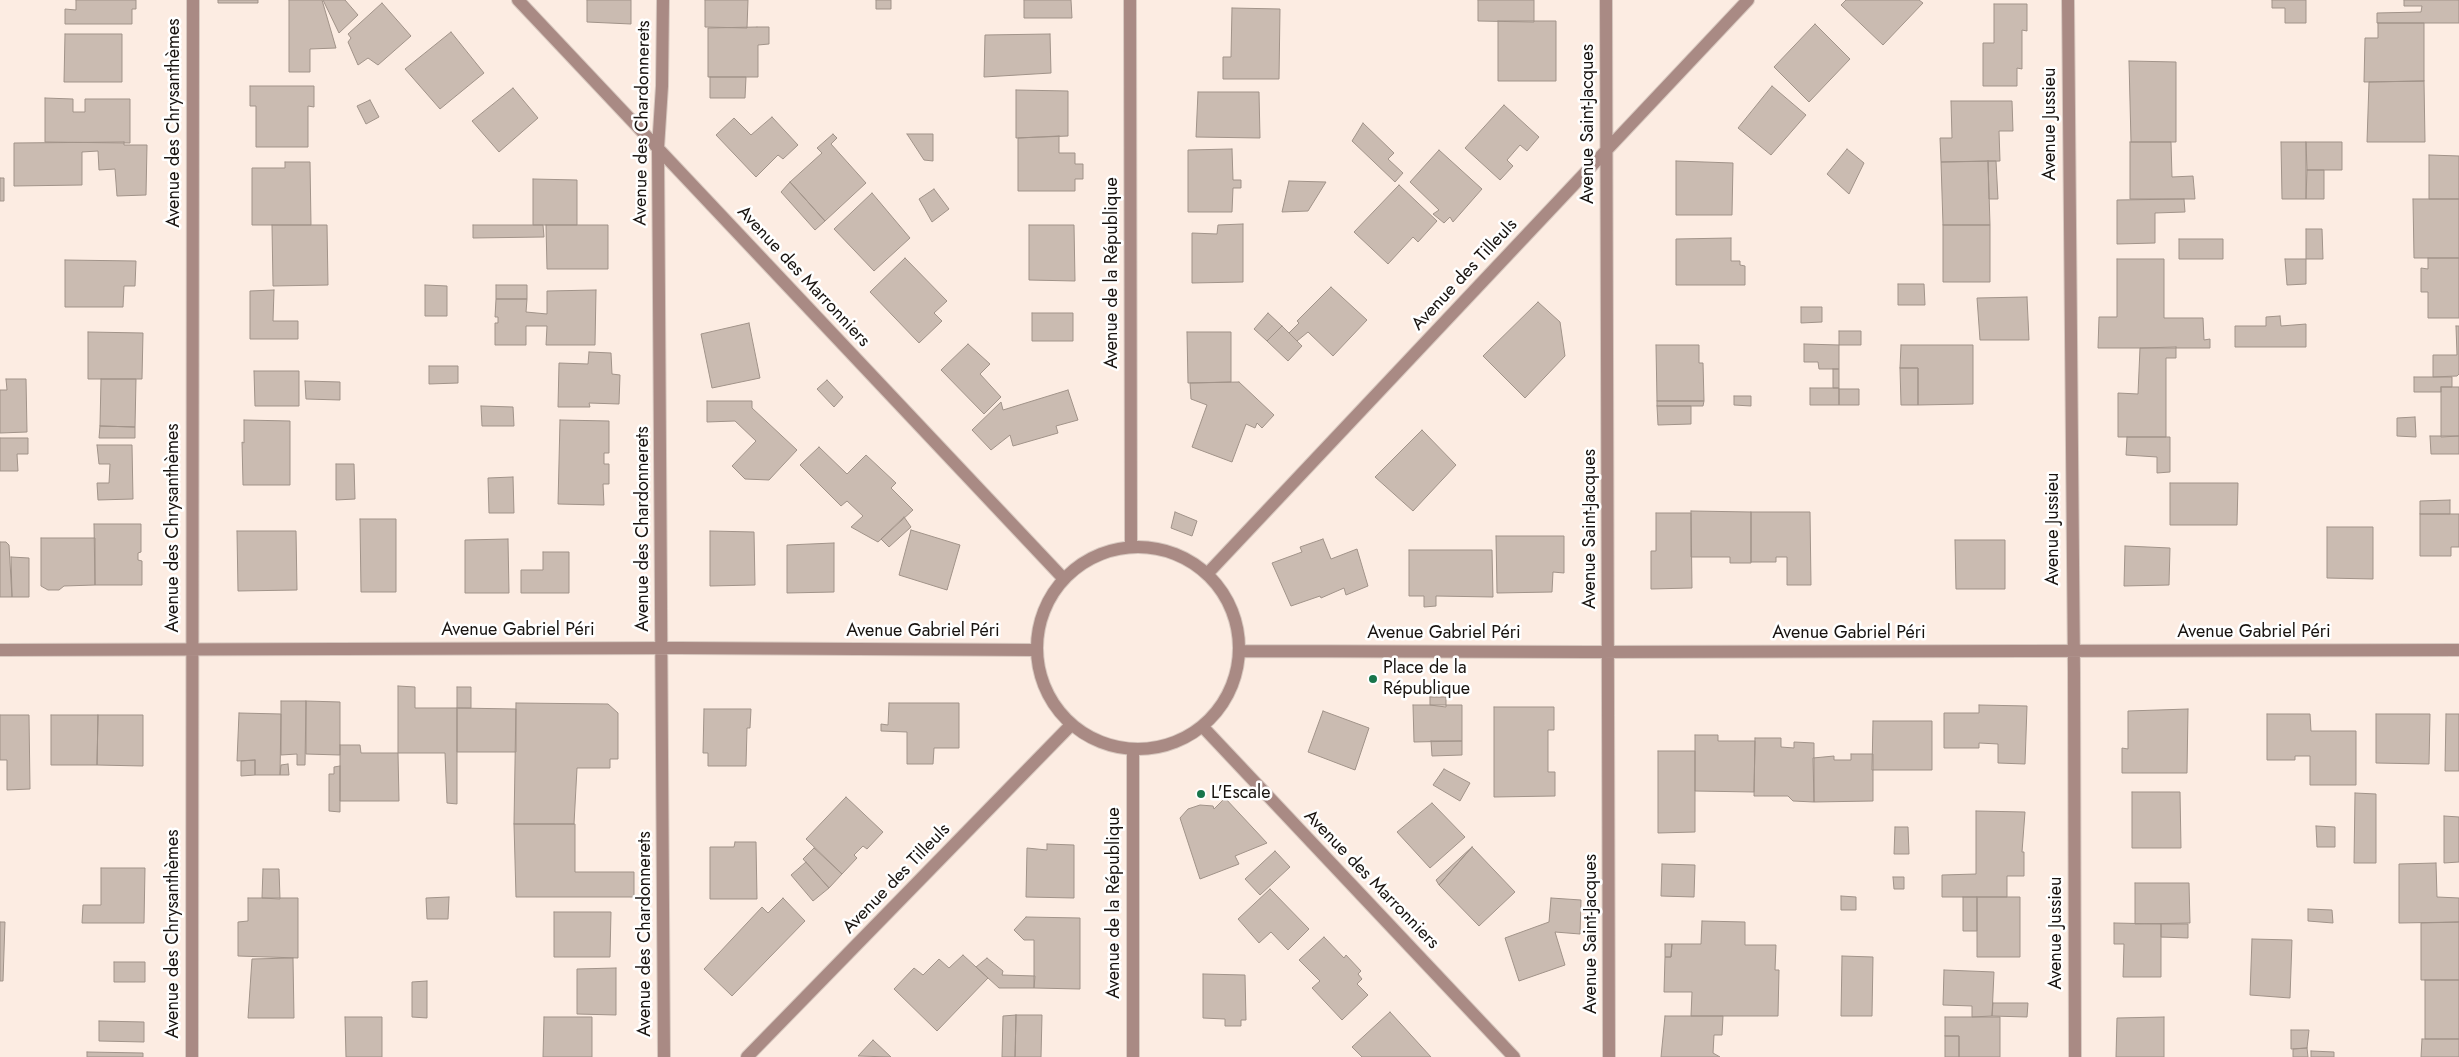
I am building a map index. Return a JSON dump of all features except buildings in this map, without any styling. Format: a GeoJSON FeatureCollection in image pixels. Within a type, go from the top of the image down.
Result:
{"type":"FeatureCollection","features":[{"type":"Feature","properties":{"kind":"street","name":"Avenue des Chrysanthèmes"},"geometry":{"type":"LineString","coordinates":[[192,1057],[193,0]]}},
{"type":"Feature","properties":{"kind":"street","name":"Avenue des Marronniers"},"geometry":{"type":"LineString","coordinates":[[518,0],[1063,578]]}},
{"type":"Feature","properties":{"kind":"street","name":"Avenue des Chardonnerets"},"geometry":{"type":"LineString","coordinates":[[663,0],[662,86],[658,148],[664,1057]]}},
{"type":"Feature","properties":{"kind":"street","name":"Avenue de la République"},"geometry":{"type":"LineString","coordinates":[[1130,0],[1132,547]]}},
{"type":"Feature","properties":{"kind":"street","name":"Avenue Saint-Jacques"},"geometry":{"type":"LineString","coordinates":[[1606,0],[1609,1057]]}},
{"type":"Feature","properties":{"kind":"street","name":"Avenue des Tilleuls"},"geometry":{"type":"LineString","coordinates":[[1208,573],[1748,0]]}},
{"type":"Feature","properties":{"kind":"street","name":"Avenue Jussieu"},"geometry":{"type":"LineString","coordinates":[[2068,0],[2074,1057]]}},
{"type":"Feature","properties":{"kind":"street"},"geometry":{"type":"LineString","coordinates":[[1132,547],[1165,549],[1188,559],[1208,573],[1226,596],[1236,622],[1240,651],[1236,677],[1224,702],[1202,726],[1187,737],[1165,746],[1132,750],[1116,747],[1092,739],[1071,725],[1053,704],[1041,678],[1036,650],[1039,621],[1052,594],[1063,578],[1091,558],[1115,548],[1132,547]]}},
{"type":"Feature","properties":{"kind":"street","name":"Avenue Gabriel Péri"},"geometry":{"type":"LineString","coordinates":[[0,650],[662,648],[1036,650]]}},
{"type":"Feature","properties":{"kind":"street","name":"Avenue Gabriel Péri"},"geometry":{"type":"LineString","coordinates":[[1240,651],[2459,650]]}},
{"type":"Feature","properties":{"kind":"street","name":"Avenue des Tilleuls"},"geometry":{"type":"LineString","coordinates":[[747,1057],[1071,725]]}},
{"type":"Feature","properties":{"kind":"street","name":"Avenue des Marronniers"},"geometry":{"type":"LineString","coordinates":[[1202,726],[1514,1057]]}},
{"type":"Feature","properties":{"kind":"street","name":"Avenue de la République"},"geometry":{"type":"LineString","coordinates":[[1132,750],[1133,1057]]}},
{"type":"Feature","properties":{"kind":"place","name":"Place de la République"},"geometry":{"type":"Point","coordinates":[1373,679]}},
{"type":"Feature","properties":{"kind":"place","name":"L'Escale"},"geometry":{"type":"Point","coordinates":[1201,794]}}]}
